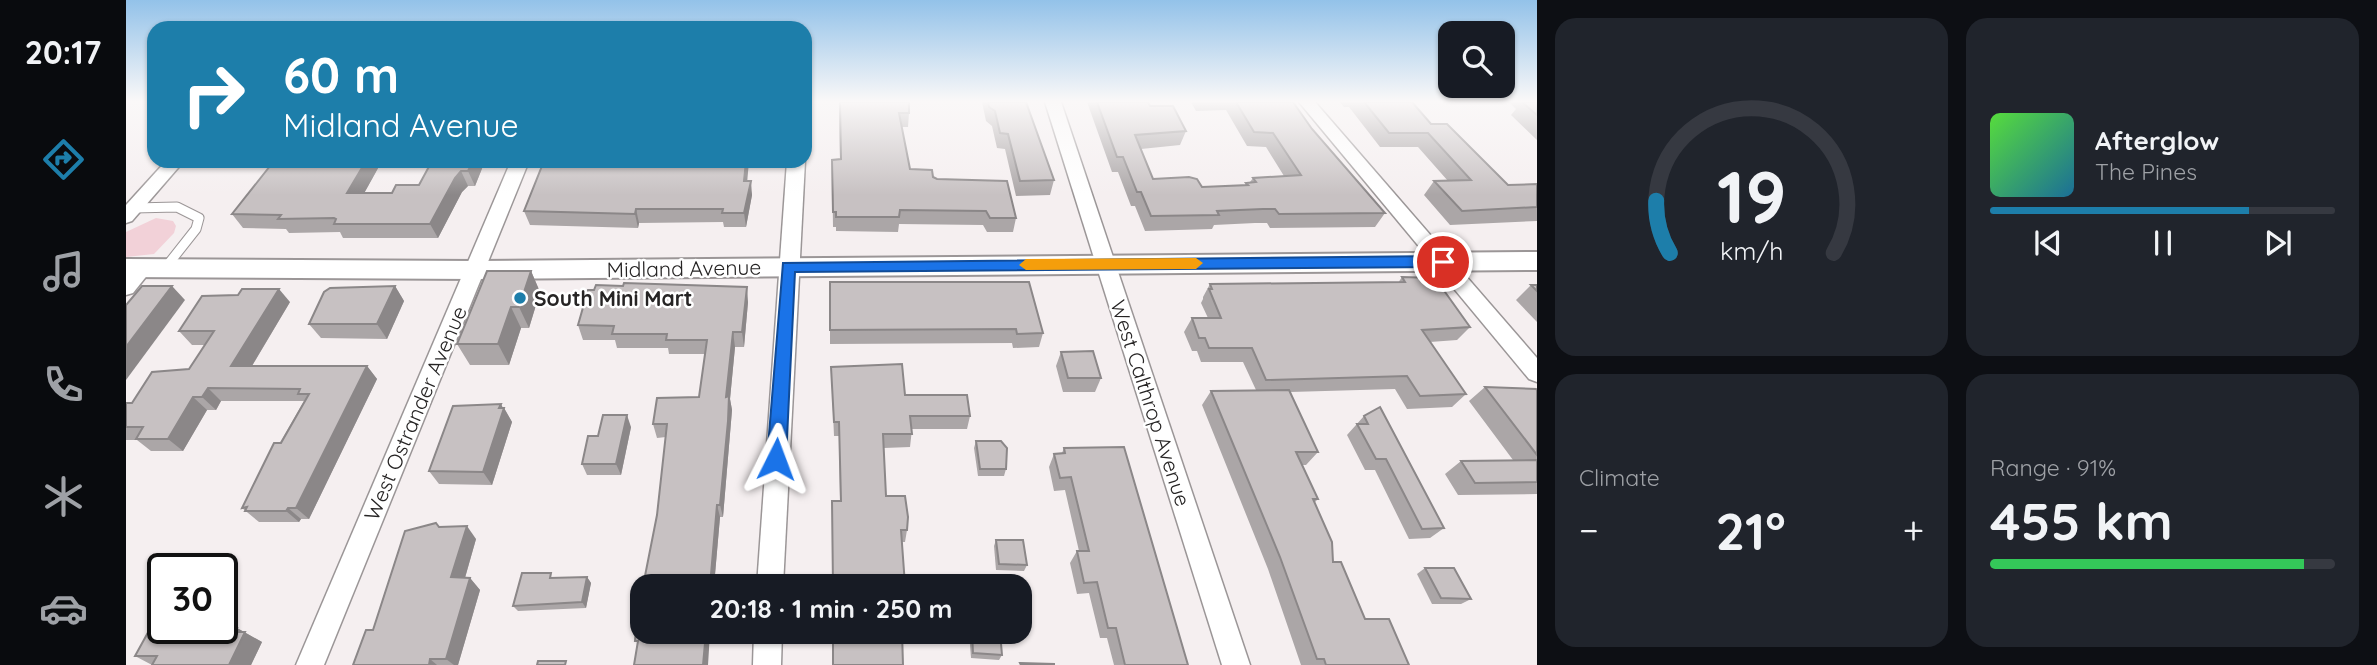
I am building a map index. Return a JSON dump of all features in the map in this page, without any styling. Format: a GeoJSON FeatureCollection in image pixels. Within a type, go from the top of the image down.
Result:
{"type":"FeatureCollection","features":[{"type":"Feature","properties":{"kind":"street","name":"West Calthrop Avenue"},"geometry":{"type":"LineString","coordinates":[[1063,133],[1236,665]]}},
{"type":"Feature","properties":{"kind":"street"},"geometry":{"type":"LineString","coordinates":[[1333,133],[1537,373]]}},
{"type":"Feature","properties":{"kind":"street"},"geometry":{"type":"LineString","coordinates":[[130,213],[168,168]]}},
{"type":"Feature","properties":{"kind":"street","name":"West Ostrander Avenue"},"geometry":{"type":"LineString","coordinates":[[310,665],[517,168]]}},
{"type":"Feature","properties":{"kind":"street"},"geometry":{"type":"LineString","coordinates":[[771,574],[795,168]]}},
{"type":"Feature","properties":{"kind":"street","name":"Midland Avenue"},"geometry":{"type":"LineString","coordinates":[[145,268],[475,270],[1537,261]]}},
{"type":"Feature","properties":{"kind":"street"},"geometry":{"type":"LineString","coordinates":[[126,289],[145,268]]}},
{"type":"Feature","properties":{"kind":"street"},"geometry":{"type":"LineString","coordinates":[[767,665],[768,644]]}},
{"type":"Feature","properties":{"kind":"lane"},"geometry":{"type":"LineString","coordinates":[[130,213],[178,207],[192,211],[199,218],[196,229],[145,268]]}},
{"type":"Feature","properties":{"kind":"shaded area"},"geometry":{"type":"Polygon","coordinates":[[[156,218],[173,221],[176,226],[174,233],[154,254],[126,257],[126,232],[156,218]]]}},
{"type":"Feature","properties":{"kind":"building"},"geometry":{"type":"Polygon","coordinates":[[[841,133],[903,133],[910,169],[932,170],[933,177],[937,179],[1007,181],[1016,218],[990,218],[986,211],[900,210],[899,217],[836,217],[836,212],[833,212],[832,160],[841,159],[841,133]]]}},
{"type":"Feature","properties":{"kind":"building"},"geometry":{"type":"Polygon","coordinates":[[[1000,133],[1037,133],[1054,180],[1020,181],[1008,134],[1000,133]]]}},
{"type":"Feature","properties":{"kind":"building"},"geometry":{"type":"Polygon","coordinates":[[[1108,133],[1160,133],[1135,135],[1153,179],[1189,177],[1197,179],[1202,187],[1248,185],[1246,183],[1256,182],[1253,178],[1301,175],[1273,133],[1316,133],[1385,213],[1279,214],[1275,209],[1263,209],[1217,211],[1219,215],[1151,216],[1141,192],[1137,192],[1123,157],[1117,157],[1108,133]]]}},
{"type":"Feature","properties":{"kind":"building"},"geometry":{"type":"Polygon","coordinates":[[[1428,133],[1456,133],[1508,185],[1537,184],[1537,207],[1462,211],[1434,181],[1471,180],[1428,133]]]}},
{"type":"Feature","properties":{"kind":"building"},"geometry":{"type":"Polygon","coordinates":[[[268,168],[362,168],[347,193],[392,193],[396,185],[419,185],[428,168],[470,168],[468,171],[461,171],[455,178],[430,224],[334,224],[334,218],[278,219],[281,215],[232,214],[268,168]]]}},
{"type":"Feature","properties":{"kind":"building"},"geometry":{"type":"Polygon","coordinates":[[[541,168],[745,168],[744,181],[751,181],[744,213],[722,213],[723,209],[636,209],[635,214],[524,211],[541,168]]]}},
{"type":"Feature","properties":{"kind":"building"},"geometry":{"type":"Polygon","coordinates":[[[487,271],[531,271],[519,307],[511,307],[498,344],[457,344],[487,271]]]}},
{"type":"Feature","properties":{"kind":"building"},"geometry":{"type":"Polygon","coordinates":[[[1402,277],[1435,278],[1470,327],[1422,330],[1466,394],[1420,396],[1407,376],[1266,380],[1252,348],[1209,348],[1205,338],[1199,338],[1192,318],[1221,318],[1209,289],[1212,289],[1210,284],[1405,282],[1402,277]]]}},
{"type":"Feature","properties":{"kind":"building"},"geometry":{"type":"Polygon","coordinates":[[[830,282],[1029,282],[1043,333],[1017,334],[1016,329],[830,330],[830,282]]]}},
{"type":"Feature","properties":{"kind":"building"},"geometry":{"type":"Polygon","coordinates":[[[624,283],[747,287],[742,332],[733,332],[726,397],[729,396],[728,421],[711,574],[645,574],[657,515],[667,424],[653,424],[657,398],[699,397],[707,340],[666,340],[667,334],[612,334],[614,326],[578,325],[588,290],[594,290],[596,285],[623,286],[624,283]]]}},
{"type":"Feature","properties":{"kind":"building"},"geometry":{"type":"Polygon","coordinates":[[[142,286],[172,286],[126,347],[126,305],[142,286]]]}},
{"type":"Feature","properties":{"kind":"building"},"geometry":{"type":"Polygon","coordinates":[[[395,286],[377,324],[309,324],[324,292],[330,288],[395,286]]]}},
{"type":"Feature","properties":{"kind":"building"},"geometry":{"type":"Polygon","coordinates":[[[242,289],[279,289],[231,366],[367,366],[296,508],[288,508],[286,511],[245,511],[247,507],[242,508],[274,443],[281,443],[309,394],[298,394],[300,389],[208,388],[202,397],[193,397],[168,439],[136,439],[143,427],[126,427],[126,403],[132,403],[152,372],[189,369],[214,331],[179,331],[202,296],[238,295],[242,289]]]}},
{"type":"Feature","properties":{"kind":"building"},"geometry":{"type":"Polygon","coordinates":[[[1093,351],[1101,378],[1068,378],[1061,352],[1093,351]]]}},
{"type":"Feature","properties":{"kind":"building"},"geometry":{"type":"Polygon","coordinates":[[[902,364],[905,395],[967,395],[970,416],[910,416],[912,434],[883,434],[886,496],[905,496],[907,530],[901,530],[904,574],[833,574],[832,501],[841,501],[839,422],[834,422],[831,367],[902,364]]]}},
{"type":"Feature","properties":{"kind":"building"},"geometry":{"type":"Polygon","coordinates":[[[1485,387],[1537,390],[1537,455],[1485,387]]]}},
{"type":"Feature","properties":{"kind":"building"},"geometry":{"type":"Polygon","coordinates":[[[1289,390],[1318,452],[1296,452],[1318,499],[1313,499],[1332,542],[1333,562],[1341,562],[1365,619],[1389,619],[1409,665],[1326,665],[1324,659],[1317,659],[1280,557],[1211,391],[1289,390]]]}},
{"type":"Feature","properties":{"kind":"building"},"geometry":{"type":"Polygon","coordinates":[[[501,404],[499,408],[504,408],[483,472],[429,471],[453,406],[501,404]]]}},
{"type":"Feature","properties":{"kind":"building"},"geometry":{"type":"Polygon","coordinates":[[[1380,407],[1444,528],[1422,529],[1386,459],[1376,459],[1357,424],[1368,424],[1364,416],[1380,407]]]}},
{"type":"Feature","properties":{"kind":"building"},"geometry":{"type":"Polygon","coordinates":[[[603,415],[627,415],[616,464],[582,464],[588,436],[598,436],[603,415]]]}},
{"type":"Feature","properties":{"kind":"building"},"geometry":{"type":"Polygon","coordinates":[[[976,441],[1001,441],[1007,448],[1006,469],[980,469],[976,441]]]}},
{"type":"Feature","properties":{"kind":"building"},"geometry":{"type":"Polygon","coordinates":[[[1124,447],[1188,665],[1125,665],[1116,628],[1108,628],[1097,582],[1084,583],[1077,551],[1089,551],[1071,477],[1060,478],[1054,454],[1065,453],[1064,448],[1124,447]]]}},
{"type":"Feature","properties":{"kind":"building"},"geometry":{"type":"Polygon","coordinates":[[[1537,460],[1537,482],[1475,483],[1461,461],[1537,460]]]}},
{"type":"Feature","properties":{"kind":"building"},"geometry":{"type":"Polygon","coordinates":[[[436,523],[439,527],[467,526],[451,577],[470,578],[446,659],[430,659],[429,665],[353,665],[366,630],[373,630],[405,531],[436,523]]]}},
{"type":"Feature","properties":{"kind":"building"},"geometry":{"type":"Polygon","coordinates":[[[996,540],[1023,540],[1027,565],[999,564],[996,540]]]}},
{"type":"Feature","properties":{"kind":"building"},"geometry":{"type":"Polygon","coordinates":[[[1425,568],[1454,568],[1471,599],[1441,598],[1425,568]]]}},
{"type":"Feature","properties":{"kind":"building"},"geometry":{"type":"Polygon","coordinates":[[[522,573],[551,573],[550,578],[587,577],[582,602],[513,606],[522,573]]]}},
{"type":"Feature","properties":{"kind":"building"},"geometry":{"type":"Polygon","coordinates":[[[238,632],[245,632],[229,665],[152,665],[157,656],[135,656],[147,634],[147,644],[238,644],[238,632]]]}},
{"type":"Feature","properties":{"kind":"building"},"geometry":{"type":"Polygon","coordinates":[[[638,644],[705,644],[703,665],[634,665],[638,644]]]}},
{"type":"Feature","properties":{"kind":"building"},"geometry":{"type":"Polygon","coordinates":[[[833,644],[902,644],[903,665],[833,665],[833,644]]]}},
{"type":"Feature","properties":{"kind":"building"},"geometry":{"type":"Polygon","coordinates":[[[973,644],[1001,644],[1002,655],[973,653],[973,644]]]}},
{"type":"Feature","properties":{"kind":"building"},"geometry":{"type":"Polygon","coordinates":[[[538,661],[566,661],[565,665],[537,665],[538,661]]]}},
{"type":"Feature","properties":{"kind":"building"},"geometry":{"type":"Polygon","coordinates":[[[1020,663],[1054,664],[1054,665],[1021,665],[1020,663]]]}},
{"type":"Feature","properties":{"kind":"slow traffic"},"geometry":{"type":"LineString","coordinates":[[1026,265],[1196,263]]}},
{"type":"Feature","properties":{"kind":"place","name":"South Mini Mart"},"geometry":{"type":"Point","coordinates":[520,298]}},
{"type":"Feature","properties":{"kind":"route"},"geometry":{"type":"LineString","coordinates":[[776,459],[788,267],[1443,262]]}}]}
